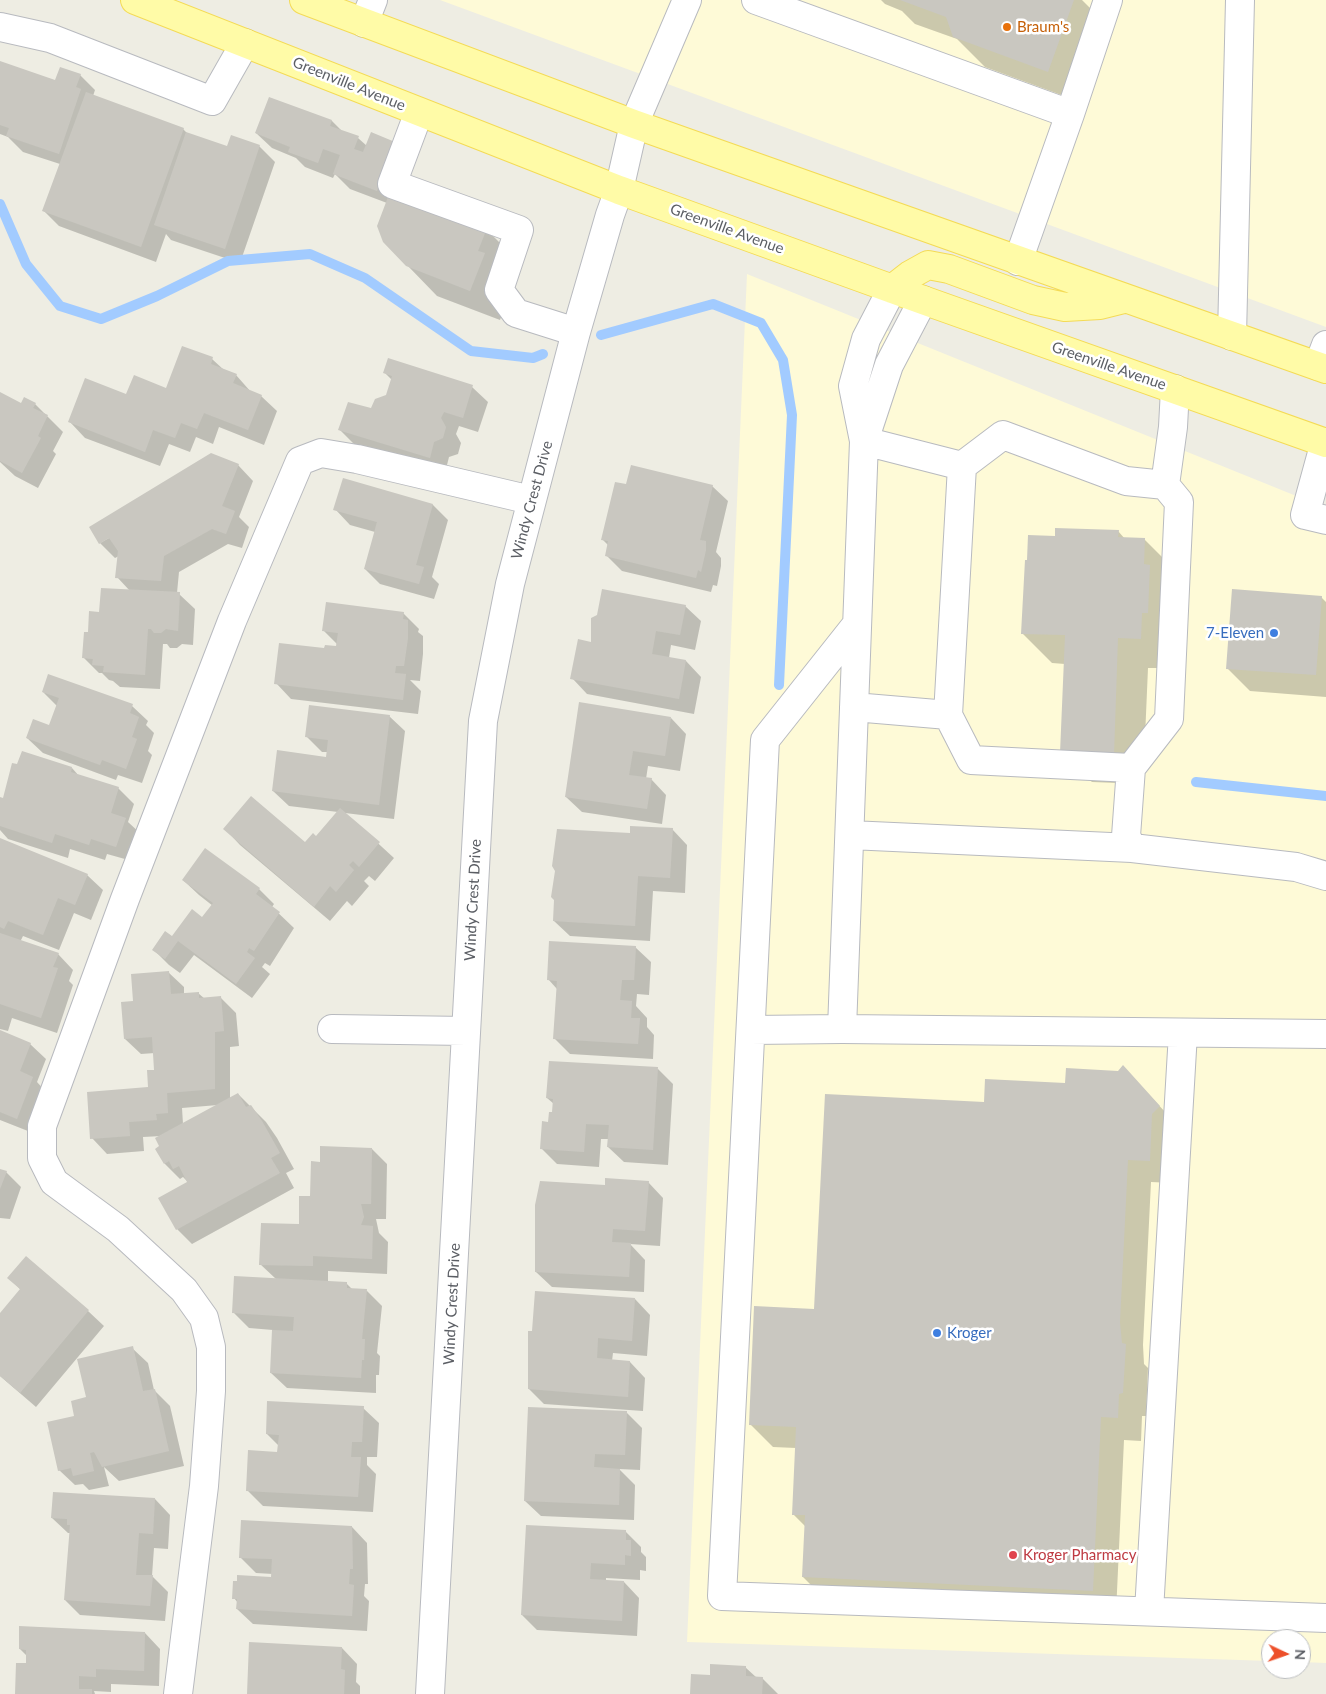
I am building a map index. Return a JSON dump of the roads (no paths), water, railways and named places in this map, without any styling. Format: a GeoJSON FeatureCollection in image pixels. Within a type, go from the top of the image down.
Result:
{"type":"FeatureCollection","features":[{"type":"Feature","properties":{"kind":"main road","name":"Greenville Avenue"},"geometry":{"type":"LineString","coordinates":[[134,0],[619,190],[1325,442]]}},
{"type":"Feature","properties":{"kind":"main road"},"geometry":{"type":"LineString","coordinates":[[304,0],[368,11],[634,124],[1232,336],[1323,360]]}},
{"type":"Feature","properties":{"kind":"main road"},"geometry":{"type":"LineString","coordinates":[[892,289],[910,275],[928,265],[949,270],[1033,300],[1065,306],[1100,305],[1125,299]]}},
{"type":"Feature","properties":{"kind":"street","name":"Windy Crest Drive"},"geometry":{"type":"LineString","coordinates":[[430,1694],[483,721],[510,584],[576,332],[619,190],[634,124],[687,0]]}},
{"type":"Feature","properties":{"kind":"street"},"geometry":{"type":"LineString","coordinates":[[756,0],[1070,114]]}},
{"type":"Feature","properties":{"kind":"street"},"geometry":{"type":"LineString","coordinates":[[1018,261],[1108,0]]}},
{"type":"Feature","properties":{"kind":"street"},"geometry":{"type":"LineString","coordinates":[[1232,336],[1240,0]]}},
{"type":"Feature","properties":{"kind":"street"},"geometry":{"type":"LineString","coordinates":[[0,27],[50,38],[212,100],[245,43]]}},
{"type":"Feature","properties":{"kind":"street"},"geometry":{"type":"LineString","coordinates":[[419,112],[392,184],[519,230],[499,290],[516,313],[576,332]]}},
{"type":"Feature","properties":{"kind":"street"},"geometry":{"type":"LineString","coordinates":[[842,1029],[864,441],[853,386],[866,339],[892,289]]}},
{"type":"Feature","properties":{"kind":"street"},"geometry":{"type":"LineString","coordinates":[[864,441],[889,365],[923,300]]}},
{"type":"Feature","properties":{"kind":"street"},"geometry":{"type":"LineString","coordinates":[[1132,848],[1126,836],[1131,768],[1169,718],[1179,502],[1165,484],[1173,427],[1175,389]]}},
{"type":"Feature","properties":{"kind":"street"},"geometry":{"type":"LineString","coordinates":[[1131,768],[971,760],[948,715],[962,466],[1003,435],[1126,481],[1165,484]]}},
{"type":"Feature","properties":{"kind":"street"},"geometry":{"type":"LineString","coordinates":[[864,441],[962,466]]}},
{"type":"Feature","properties":{"kind":"street"},"geometry":{"type":"LineString","coordinates":[[1325,442],[1304,515],[1326,520]]}},
{"type":"Feature","properties":{"kind":"street"},"geometry":{"type":"LineString","coordinates":[[178,1694],[204,1486],[212,1391],[211,1346],[204,1318],[184,1290],[118,1229],[54,1182],[42,1158],[42,1126],[125,898],[232,621],[300,461],[321,453],[357,459],[532,500]]}},
{"type":"Feature","properties":{"kind":"street"},"geometry":{"type":"LineString","coordinates":[[857,624],[765,740],[722,1596],[1326,1618]]}},
{"type":"Feature","properties":{"kind":"street"},"geometry":{"type":"LineString","coordinates":[[854,707],[948,715]]}},
{"type":"Feature","properties":{"kind":"street"},"geometry":{"type":"LineString","coordinates":[[850,835],[1132,848],[1296,866],[1326,876]]}},
{"type":"Feature","properties":{"kind":"street"},"geometry":{"type":"LineString","coordinates":[[332,1029],[466,1030]]}},
{"type":"Feature","properties":{"kind":"street"},"geometry":{"type":"LineString","coordinates":[[751,1030],[842,1029],[1326,1034]]}},
{"type":"Feature","properties":{"kind":"street"},"geometry":{"type":"LineString","coordinates":[[1149,1611],[1183,1033]]}},
{"type":"Feature","properties":{"kind":"waterway"},"geometry":{"type":"LineString","coordinates":[[0,204],[26,264],[60,306],[101,319],[157,296],[228,261],[310,254],[365,278],[471,351],[533,358],[543,354]]}},
{"type":"Feature","properties":{"kind":"waterway"},"geometry":{"type":"LineString","coordinates":[[601,335],[713,304],[761,323],[783,360],[792,415],[779,685]]}},
{"type":"Feature","properties":{"kind":"waterway"},"geometry":{"type":"LineString","coordinates":[[1196,782],[1326,796]]}},
{"type":"Feature","properties":{"kind":"place","name":"Braum's"},"geometry":{"type":"Point","coordinates":[1007,27]}},
{"type":"Feature","properties":{"kind":"place","name":"7-Eleven"},"geometry":{"type":"Point","coordinates":[1274,633]}},
{"type":"Feature","properties":{"kind":"place","name":"Kroger"},"geometry":{"type":"Point","coordinates":[937,1333]}},
{"type":"Feature","properties":{"kind":"place","name":"Kroger Pharmacy"},"geometry":{"type":"Point","coordinates":[1013,1555]}}]}
